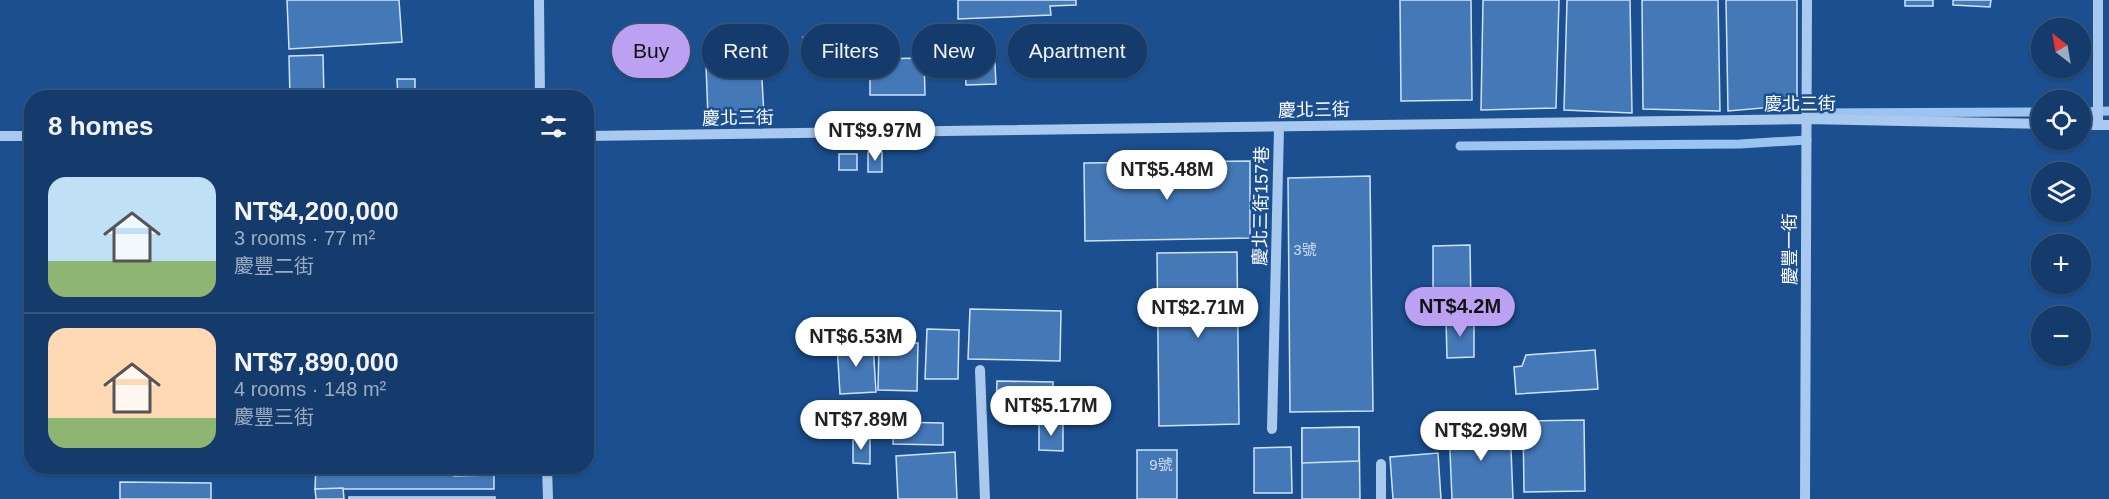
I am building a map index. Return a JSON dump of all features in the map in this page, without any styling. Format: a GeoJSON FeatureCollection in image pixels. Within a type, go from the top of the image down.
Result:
{"type":"FeatureCollection","features":[{"type":"Feature","properties":{"kind":"street"},"geometry":{"type":"LineString","coordinates":[[539,0],[540,90]]}},
{"type":"Feature","properties":{"kind":"street","name":"慶豐一街"},"geometry":{"type":"LineString","coordinates":[[1805,499],[1807,0]]}},
{"type":"Feature","properties":{"kind":"street"},"geometry":{"type":"LineString","coordinates":[[2098,0],[2103,125]]}},
{"type":"Feature","properties":{"kind":"street","name":"慶北三街"},"geometry":{"type":"LineString","coordinates":[[594,136],[1807,119],[2031,124]]}},
{"type":"Feature","properties":{"kind":"street","name":"慶北三街157巷"},"geometry":{"type":"LineString","coordinates":[[1272,429],[1279,128]]}},
{"type":"Feature","properties":{"kind":"street"},"geometry":{"type":"LineString","coordinates":[[0,136],[24,136]]}},
{"type":"Feature","properties":{"kind":"street"},"geometry":{"type":"LineString","coordinates":[[980,370],[985,499]]}},
{"type":"Feature","properties":{"kind":"street"},"geometry":{"type":"LineString","coordinates":[[1381,464],[1381,499]]}},
{"type":"Feature","properties":{"kind":"street"},"geometry":{"type":"LineString","coordinates":[[547,474],[548,499]]}},
{"type":"Feature","properties":{"kind":"building"},"geometry":{"type":"Polygon","coordinates":[[[287,0],[399,0],[402,42],[289,49],[287,0]]]}},
{"type":"Feature","properties":{"kind":"building"},"geometry":{"type":"Polygon","coordinates":[[[958,0],[1076,0],[1076,5],[1050,6],[1051,15],[958,19],[958,0]]]}},
{"type":"Feature","properties":{"kind":"building"},"geometry":{"type":"Polygon","coordinates":[[[1400,0],[1471,0],[1472,100],[1401,101],[1400,0]]]}},
{"type":"Feature","properties":{"kind":"building"},"geometry":{"type":"Polygon","coordinates":[[[1483,0],[1559,0],[1556,108],[1481,110],[1483,0]]]}},
{"type":"Feature","properties":{"kind":"building"},"geometry":{"type":"Polygon","coordinates":[[[1567,0],[1630,0],[1632,113],[1564,110],[1567,0]]]}},
{"type":"Feature","properties":{"kind":"building"},"geometry":{"type":"Polygon","coordinates":[[[1642,0],[1718,0],[1720,111],[1643,109],[1642,0]]]}},
{"type":"Feature","properties":{"kind":"building"},"geometry":{"type":"Polygon","coordinates":[[[1726,0],[1797,0],[1797,105],[1728,111],[1726,0]]]}},
{"type":"Feature","properties":{"kind":"building"},"geometry":{"type":"Polygon","coordinates":[[[1905,0],[1933,0],[1933,6],[1905,6],[1905,0]]]}},
{"type":"Feature","properties":{"kind":"building"},"geometry":{"type":"Polygon","coordinates":[[[1953,0],[1991,0],[1990,7],[1953,5],[1953,0]]]}},
{"type":"Feature","properties":{"kind":"building"},"geometry":{"type":"Polygon","coordinates":[[[323,55],[324,90],[290,90],[289,56],[323,55]]]}},
{"type":"Feature","properties":{"kind":"building"},"geometry":{"type":"Polygon","coordinates":[[[900,58],[912,58],[912,78],[925,78],[925,95],[870,95],[870,78],[900,78],[900,58]]]}},
{"type":"Feature","properties":{"kind":"building"},"geometry":{"type":"Polygon","coordinates":[[[706,78],[762,78],[764,115],[708,117],[706,78]]]}},
{"type":"Feature","properties":{"kind":"building"},"geometry":{"type":"Polygon","coordinates":[[[966,78],[996,78],[996,84],[966,85],[966,78]]]}},
{"type":"Feature","properties":{"kind":"building"},"geometry":{"type":"Polygon","coordinates":[[[397,79],[415,79],[415,90],[398,90],[397,79]]]}},
{"type":"Feature","properties":{"kind":"building"},"geometry":{"type":"Polygon","coordinates":[[[349,89],[384,89],[384,90],[349,89]]]}},
{"type":"Feature","properties":{"kind":"building"},"geometry":{"type":"Polygon","coordinates":[[[868,152],[882,152],[882,172],[868,172],[868,152]]]}},
{"type":"Feature","properties":{"kind":"building"},"geometry":{"type":"Polygon","coordinates":[[[839,154],[857,154],[857,170],[839,170],[839,154]]]}},
{"type":"Feature","properties":{"kind":"building"},"geometry":{"type":"Polygon","coordinates":[[[1250,161],[1250,238],[1085,241],[1084,163],[1250,161]]]}},
{"type":"Feature","properties":{"kind":"building"},"geometry":{"type":"Polygon","coordinates":[[[1370,176],[1373,411],[1290,412],[1288,178],[1370,176]]]}},
{"type":"Feature","properties":{"kind":"building"},"geometry":{"type":"Polygon","coordinates":[[[1470,245],[1471,309],[1433,310],[1433,246],[1470,245]]]}},
{"type":"Feature","properties":{"kind":"building"},"geometry":{"type":"Polygon","coordinates":[[[1237,252],[1239,424],[1159,426],[1157,253],[1237,252]]]}},
{"type":"Feature","properties":{"kind":"building"},"geometry":{"type":"Polygon","coordinates":[[[970,309],[1061,311],[1060,361],[968,359],[970,309]]]}},
{"type":"Feature","properties":{"kind":"building"},"geometry":{"type":"Polygon","coordinates":[[[1474,318],[1474,357],[1447,358],[1446,319],[1474,318]]]}},
{"type":"Feature","properties":{"kind":"building"},"geometry":{"type":"Polygon","coordinates":[[[927,329],[959,330],[958,379],[925,379],[927,329]]]}},
{"type":"Feature","properties":{"kind":"building"},"geometry":{"type":"Polygon","coordinates":[[[879,342],[918,343],[917,391],[878,390],[879,342]]]}},
{"type":"Feature","properties":{"kind":"building"},"geometry":{"type":"Polygon","coordinates":[[[873,343],[876,392],[840,394],[837,345],[873,343]]]}},
{"type":"Feature","properties":{"kind":"building"},"geometry":{"type":"Polygon","coordinates":[[[1595,350],[1598,389],[1516,394],[1514,367],[1522,366],[1526,355],[1595,350]]]}},
{"type":"Feature","properties":{"kind":"building"},"geometry":{"type":"Polygon","coordinates":[[[997,381],[1053,382],[1052,410],[996,409],[997,381]]]}},
{"type":"Feature","properties":{"kind":"building"},"geometry":{"type":"Polygon","coordinates":[[[1584,420],[1585,491],[1524,492],[1523,421],[1584,420]]]}},
{"type":"Feature","properties":{"kind":"building"},"geometry":{"type":"Polygon","coordinates":[[[893,422],[943,423],[943,445],[893,444],[893,422]]]}},
{"type":"Feature","properties":{"kind":"building"},"geometry":{"type":"Polygon","coordinates":[[[1039,424],[1063,424],[1063,451],[1039,450],[1039,424]]]}},
{"type":"Feature","properties":{"kind":"building"},"geometry":{"type":"Polygon","coordinates":[[[1510,424],[1513,499],[1452,499],[1449,427],[1510,424]]]}},
{"type":"Feature","properties":{"kind":"building"},"geometry":{"type":"Polygon","coordinates":[[[1359,427],[1360,499],[1302,499],[1302,428],[1359,427]]]}},
{"type":"Feature","properties":{"kind":"building"},"geometry":{"type":"Polygon","coordinates":[[[1359,427],[1359,461],[1302,463],[1302,428],[1359,427]]]}},
{"type":"Feature","properties":{"kind":"building"},"geometry":{"type":"Polygon","coordinates":[[[853,438],[870,439],[870,464],[853,463],[853,438]]]}},
{"type":"Feature","properties":{"kind":"building"},"geometry":{"type":"Polygon","coordinates":[[[1291,447],[1292,493],[1254,493],[1254,448],[1291,447]]]}},
{"type":"Feature","properties":{"kind":"building"},"geometry":{"type":"Polygon","coordinates":[[[1137,450],[1177,450],[1177,499],[1137,499],[1137,450]]]}},
{"type":"Feature","properties":{"kind":"building"},"geometry":{"type":"Polygon","coordinates":[[[955,452],[957,499],[898,499],[896,456],[955,452]]]}},
{"type":"Feature","properties":{"kind":"building"},"geometry":{"type":"Polygon","coordinates":[[[1438,453],[1441,499],[1393,499],[1390,457],[1438,453]]]}},
{"type":"Feature","properties":{"kind":"building"},"geometry":{"type":"Polygon","coordinates":[[[316,474],[494,475],[494,489],[315,489],[316,474]]]}},
{"type":"Feature","properties":{"kind":"building"},"geometry":{"type":"Polygon","coordinates":[[[120,482],[211,483],[211,499],[120,499],[120,482]]]}},
{"type":"Feature","properties":{"kind":"building"},"geometry":{"type":"Polygon","coordinates":[[[343,488],[344,499],[316,499],[315,489],[343,488]]]}},
{"type":"Feature","properties":{"kind":"building"},"geometry":{"type":"Polygon","coordinates":[[[349,497],[495,497],[495,499],[349,499],[349,497]]]}},
{"type":"Feature","properties":{"kind":"waterway"},"geometry":{"type":"LineString","coordinates":[[2091,112],[2109,111]]}},
{"type":"Feature","properties":{"kind":"waterway"},"geometry":{"type":"LineString","coordinates":[[1807,113],[2031,112]]}},
{"type":"Feature","properties":{"kind":"waterway"},"geometry":{"type":"LineString","coordinates":[[1460,146],[1740,144],[1807,140]]}}]}
